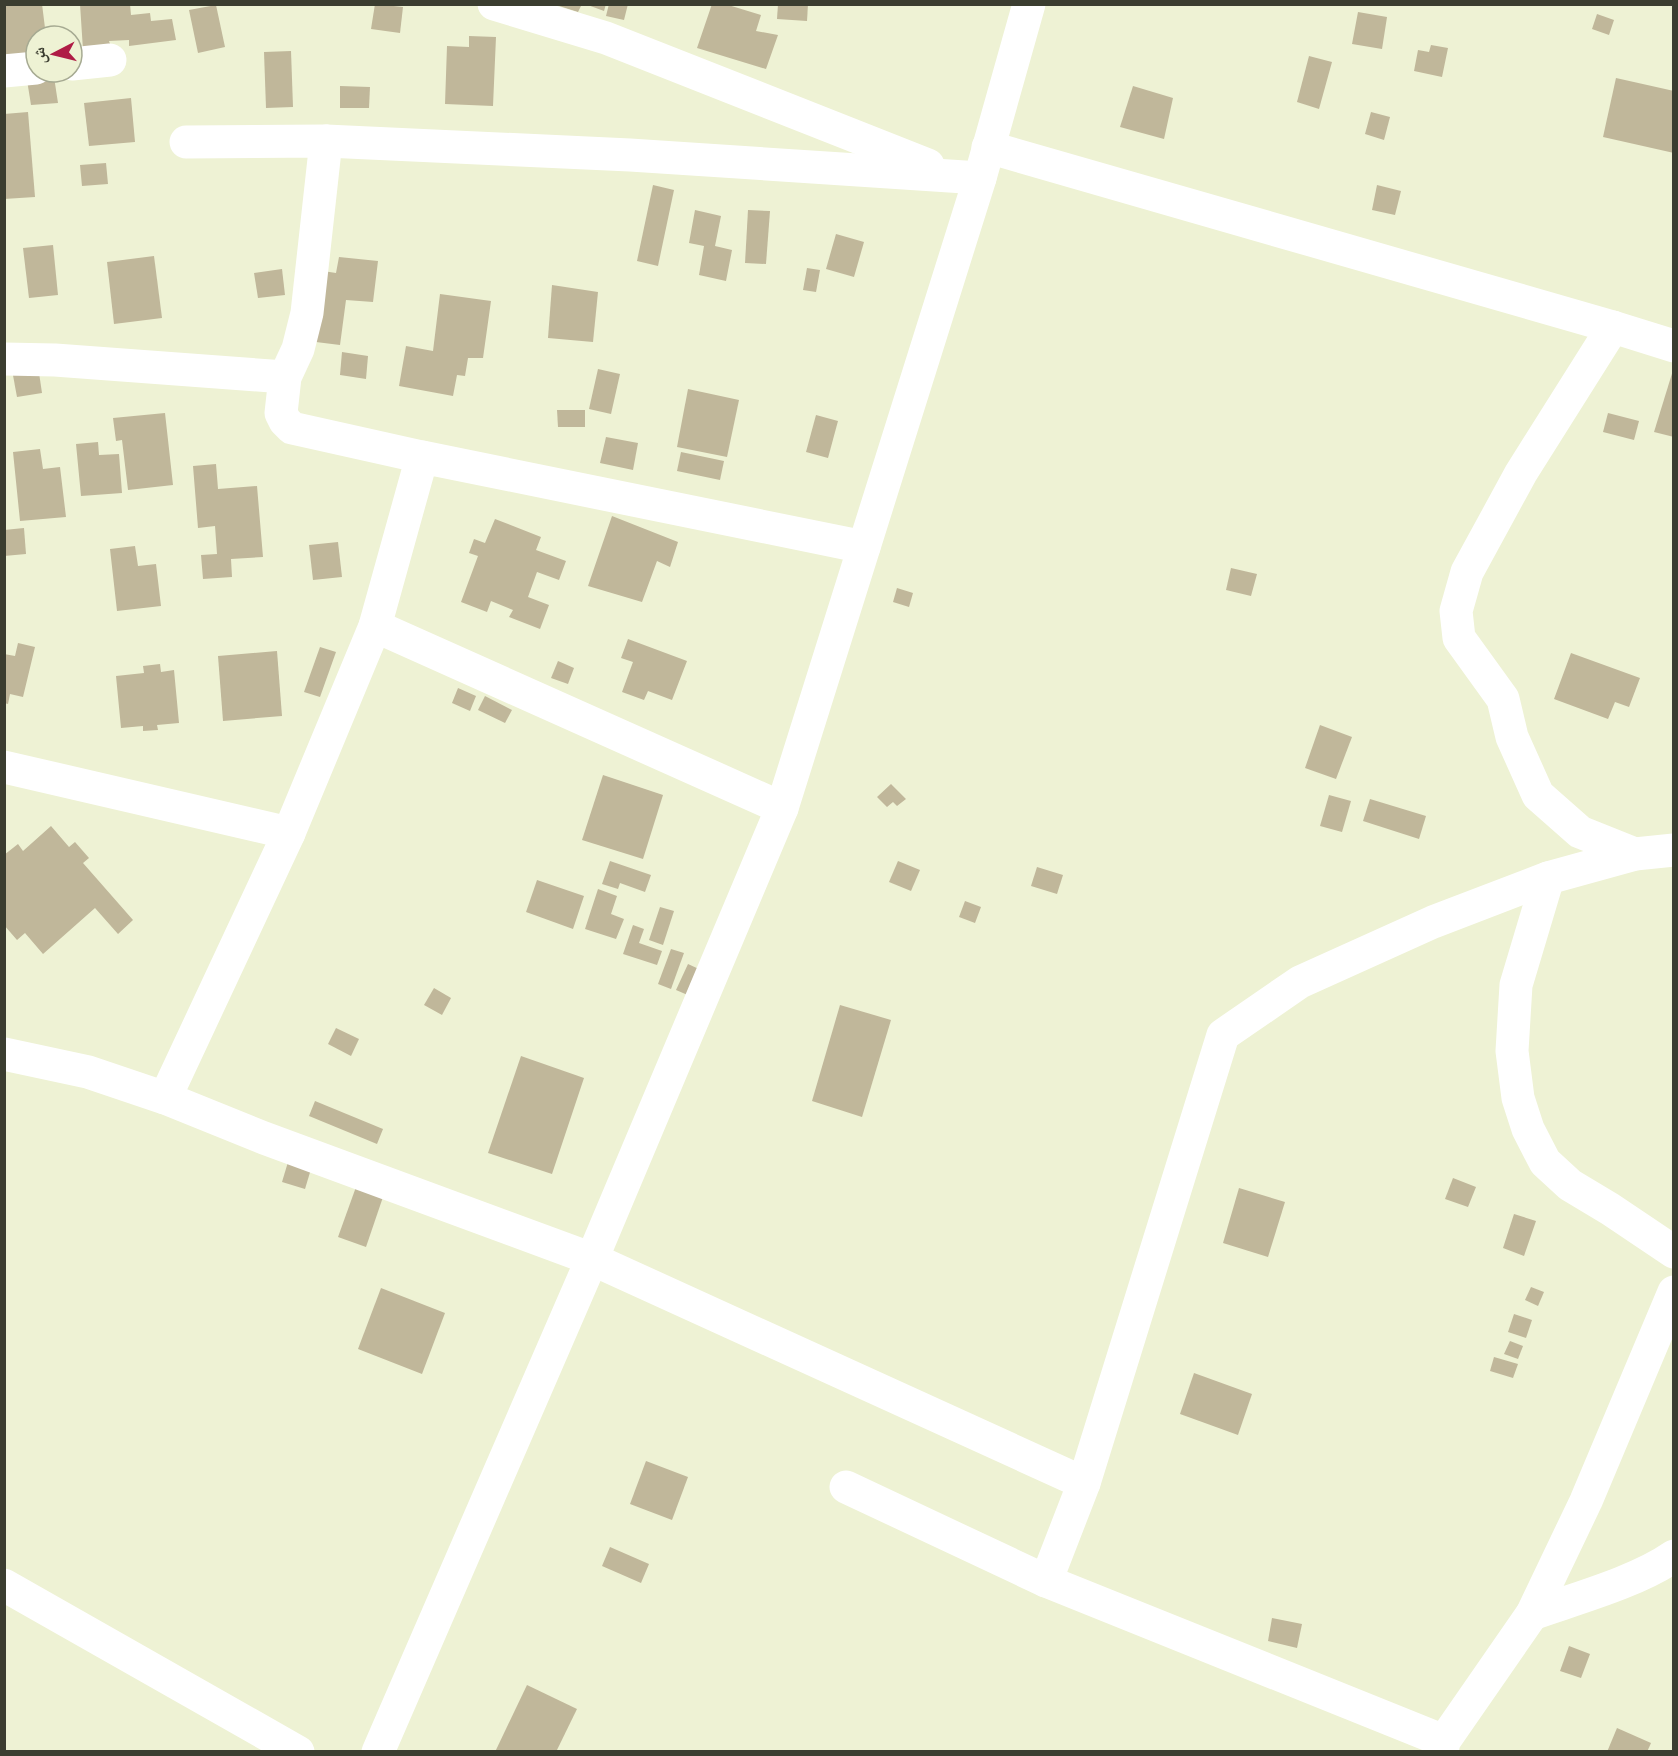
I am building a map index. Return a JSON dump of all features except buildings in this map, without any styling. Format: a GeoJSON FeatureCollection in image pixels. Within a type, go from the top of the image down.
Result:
{"type":"FeatureCollection","features":[{"type":"Feature","properties":{"kind":"street"},"geometry":{"type":"LineString","coordinates":[[494,4],[606,38],[975,167],[1613,327],[1674,346]]}},
{"type":"Feature","properties":{"kind":"street"},"geometry":{"type":"LineString","coordinates":[[378,1752],[592,1259],[782,808],[864,547],[975,167],[1029,4]]}},
{"type":"Feature","properties":{"kind":"street"},"geometry":{"type":"LineString","coordinates":[[84,63],[110,60]]}},
{"type":"Feature","properties":{"kind":"street"},"geometry":{"type":"LineString","coordinates":[[4,71],[24,69]]}},
{"type":"Feature","properties":{"kind":"street"},"geometry":{"type":"LineString","coordinates":[[186,142],[326,141],[630,155],[975,167]]}},
{"type":"Feature","properties":{"kind":"street"},"geometry":{"type":"LineString","coordinates":[[326,141],[307,313],[298,349],[285,377],[281,413],[292,428],[864,547]]}},
{"type":"Feature","properties":{"kind":"street"},"geometry":{"type":"LineString","coordinates":[[1613,327],[1515,483],[1467,572],[1456,611],[1459,638],[1503,699],[1512,737],[1538,795],[1580,832],[1635,854]]}},
{"type":"Feature","properties":{"kind":"street"},"geometry":{"type":"LineString","coordinates":[[4,359],[55,360],[285,377]]}},
{"type":"Feature","properties":{"kind":"street"},"geometry":{"type":"LineString","coordinates":[[165,1098],[289,833],[375,626],[422,456]]}},
{"type":"Feature","properties":{"kind":"street"},"geometry":{"type":"LineString","coordinates":[[375,626],[782,808]]}},
{"type":"Feature","properties":{"kind":"street"},"geometry":{"type":"LineString","coordinates":[[4,767],[289,833]]}},
{"type":"Feature","properties":{"kind":"street"},"geometry":{"type":"LineString","coordinates":[[1046,1581],[1084,1483],[1223,1035],[1300,982],[1433,922],[1548,878],[1635,854],[1674,850]]}},
{"type":"Feature","properties":{"kind":"street"},"geometry":{"type":"LineString","coordinates":[[1548,878],[1516,985],[1512,1051],[1518,1098],[1528,1129],[1545,1162],[1570,1185],[1674,1252]]}},
{"type":"Feature","properties":{"kind":"street"},"geometry":{"type":"LineString","coordinates":[[4,1054],[88,1072],[165,1098],[264,1138],[592,1259],[1084,1483]]}},
{"type":"Feature","properties":{"kind":"street"},"geometry":{"type":"LineString","coordinates":[[846,1487],[1046,1581],[1443,1747],[1532,1614],[1586,1501],[1674,1292]]}},
{"type":"Feature","properties":{"kind":"street"},"geometry":{"type":"LineString","coordinates":[[1532,1614],[1597,1592],[1674,1556]]}},
{"type":"Feature","properties":{"kind":"street"},"geometry":{"type":"LineString","coordinates":[[4,1585],[298,1752]]}}]}
